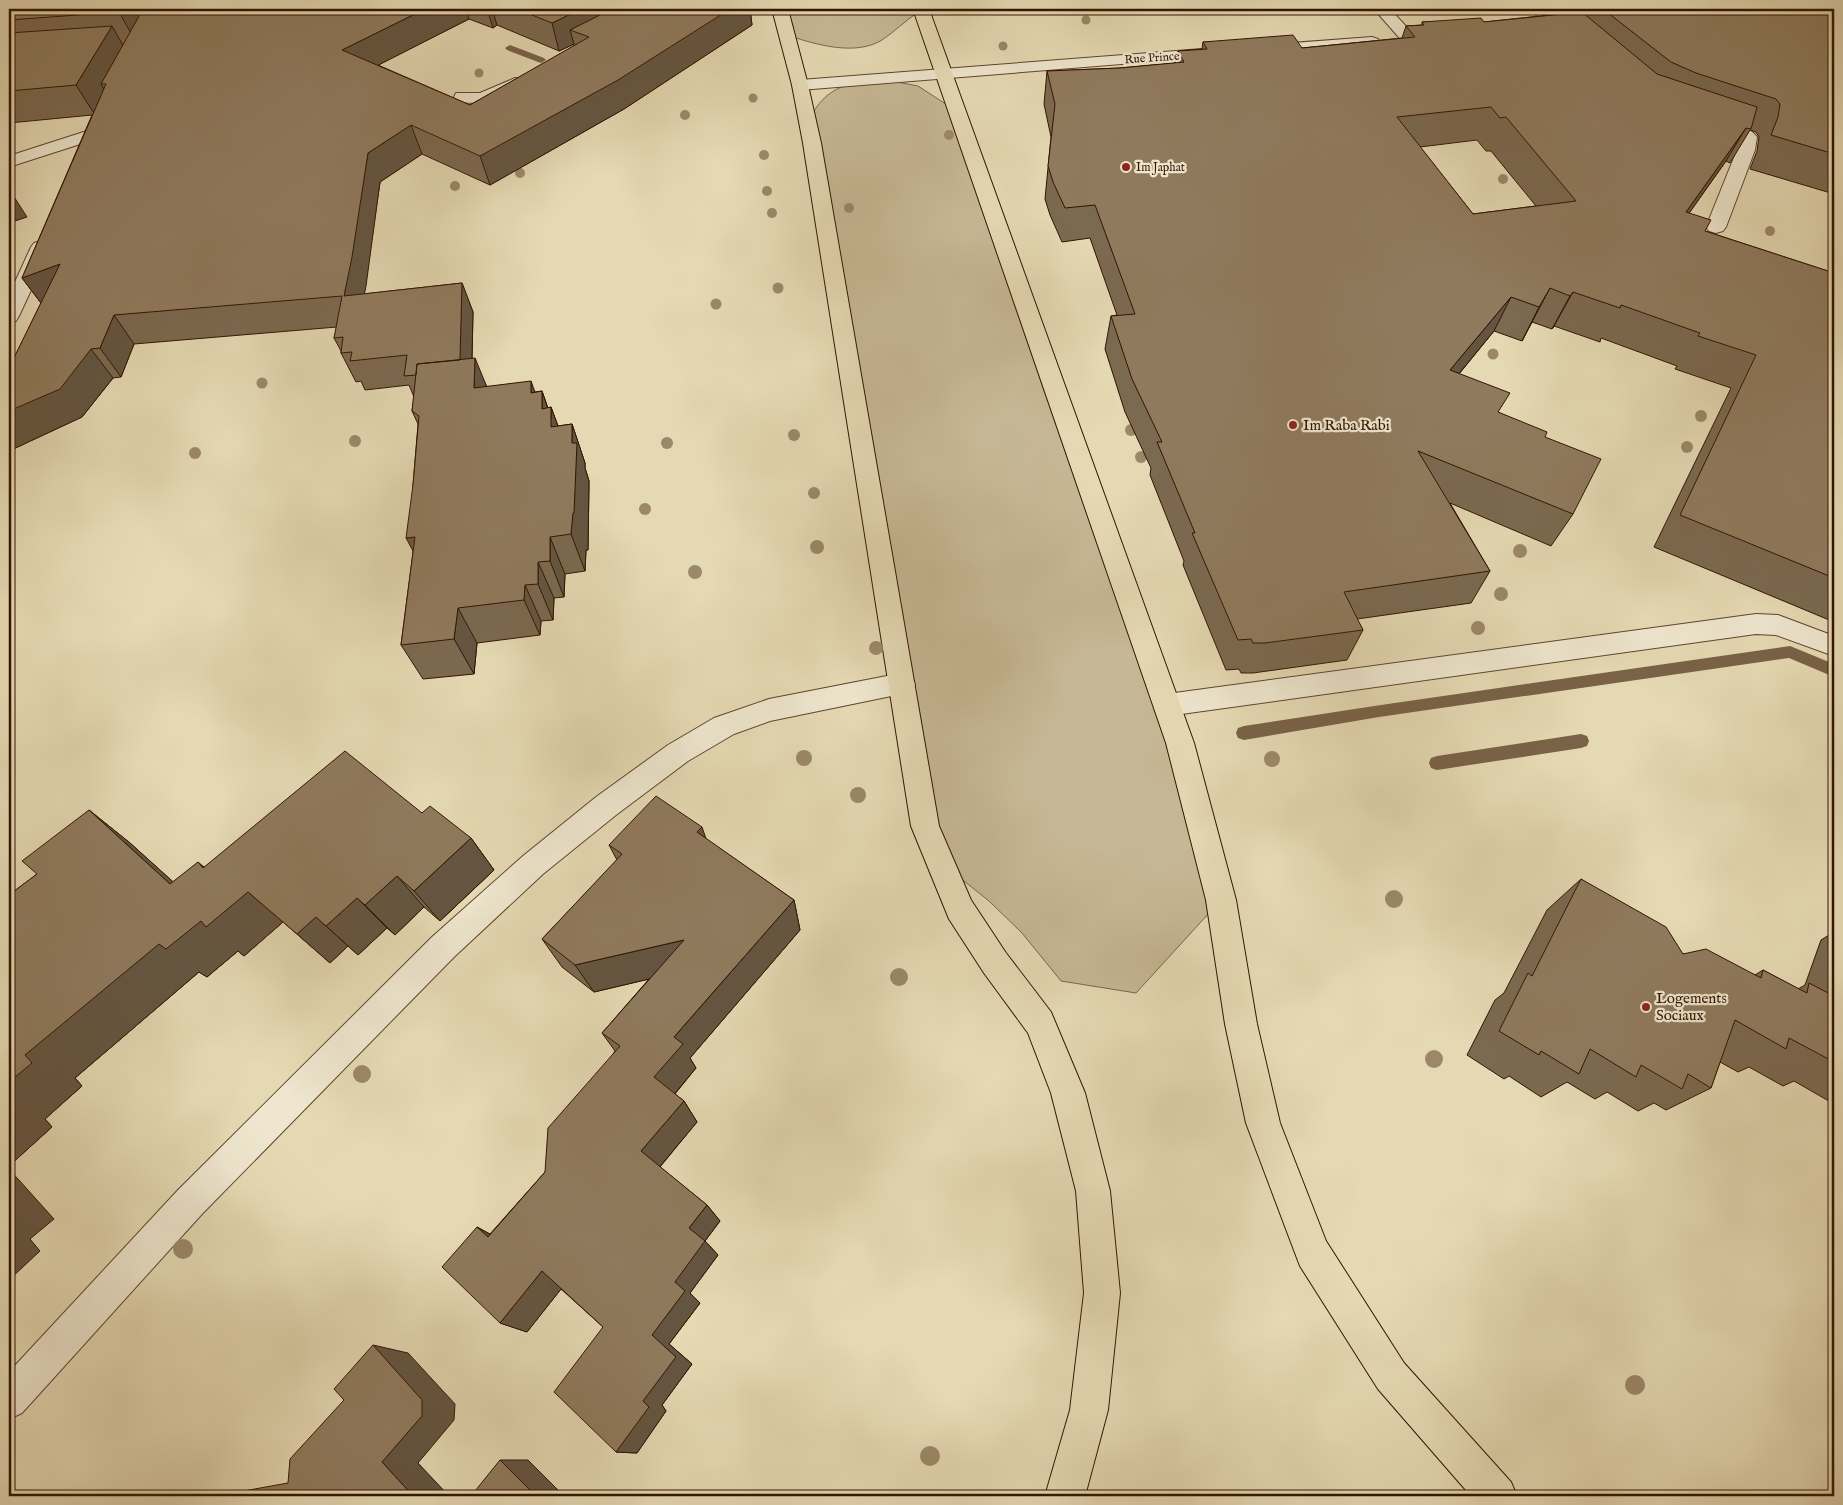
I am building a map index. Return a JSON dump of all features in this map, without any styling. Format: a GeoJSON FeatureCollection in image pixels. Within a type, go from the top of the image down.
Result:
{"type":"FeatureCollection","features":[{"type":"Feature","properties":{"kind":"main road"},"geometry":{"type":"LineString","coordinates":[[780,9],[800,85],[812,142],[925,826],[960,909],[995,963],[1040,1024],[1068,1093],[1093,1190],[1102,1292],[1089,1410],[1065,1496]]}},
{"type":"Feature","properties":{"kind":"main road"},"geometry":{"type":"LineString","coordinates":[[921,9],[1180,743],[1222,900],[1241,1024],[1263,1122],[1313,1253],[1391,1376],[1497,1496]]}},
{"type":"Feature","properties":{"kind":"street"},"geometry":{"type":"LineString","coordinates":[[1382,9],[1409,39]]}},
{"type":"Feature","properties":{"kind":"street"},"geometry":{"type":"LineString","coordinates":[[1538,9],[1588,53]]}},
{"type":"Feature","properties":{"kind":"street"},"geometry":{"type":"LineString","coordinates":[[1541,30],[1579,27]]}},
{"type":"Feature","properties":{"kind":"street"},"geometry":{"type":"LineString","coordinates":[[1251,51],[1428,38]]}},
{"type":"Feature","properties":{"kind":"street","name":"Rue Prince"},"geometry":{"type":"LineString","coordinates":[[800,85],[1231,52]]}},
{"type":"Feature","properties":{"kind":"street"},"geometry":{"type":"LineString","coordinates":[[462,97],[483,98],[526,77]]}},
{"type":"Feature","properties":{"kind":"street"},"geometry":{"type":"LineString","coordinates":[[87,150],[105,116]]}},
{"type":"Feature","properties":{"kind":"street"},"geometry":{"type":"LineString","coordinates":[[1692,120],[1734,130],[1748,138],[1746,150],[1716,227]]}},
{"type":"Feature","properties":{"kind":"street"},"geometry":{"type":"LineString","coordinates":[[9,162],[96,133]]}},
{"type":"Feature","properties":{"kind":"street"},"geometry":{"type":"LineString","coordinates":[[9,316],[50,229]]}},
{"type":"Feature","properties":{"kind":"street"},"geometry":{"type":"LineString","coordinates":[[1167,705],[1756,624],[1778,624],[1834,646]]}},
{"type":"Feature","properties":{"kind":"street"},"geometry":{"type":"LineString","coordinates":[[9,1400],[190,1202],[443,947],[533,864],[606,806],[678,753],[724,726],[769,710],[902,684]]}},
{"type":"Feature","properties":{"kind":"shaded area"},"geometry":{"type":"Polygon","coordinates":[[[783,9],[916,9],[917,13],[882,40],[872,45],[849,48],[812,43],[790,36],[783,9]]]}},
{"type":"Feature","properties":{"kind":"shaded area"},"geometry":{"type":"Polygon","coordinates":[[[886,80],[918,86],[958,112],[1221,900],[1136,993],[1061,981],[1022,933],[989,901],[954,873],[932,825],[812,114],[819,103],[835,90],[864,82],[886,80]]]}},
{"type":"Feature","properties":{"kind":"building"},"geometry":{"type":"Polygon","coordinates":[[[9,9],[121,9],[119,12],[9,20],[9,9]]]}},
{"type":"Feature","properties":{"kind":"building"},"geometry":{"type":"Polygon","coordinates":[[[143,9],[425,9],[342,50],[470,105],[589,37],[570,30],[612,9],[730,9],[618,80],[480,156],[411,125],[368,153],[344,296],[462,283],[460,360],[417,364],[416,375],[404,376],[407,355],[350,361],[352,352],[341,353],[343,337],[334,338],[342,296],[114,315],[100,348],[91,349],[60,389],[9,411],[9,368],[60,264],[22,278],[106,84],[101,84],[143,9]]]}},
{"type":"Feature","properties":{"kind":"building"},"geometry":{"type":"Polygon","coordinates":[[[517,9],[581,9],[552,23],[517,9]]]}},
{"type":"Feature","properties":{"kind":"building"},"geometry":{"type":"Polygon","coordinates":[[[1603,9],[1834,9],[1834,154],[1771,135],[1778,117],[1780,104],[1776,99],[1696,73],[1671,62],[1603,9]]]}},
{"type":"Feature","properties":{"kind":"building"},"geometry":{"type":"Polygon","coordinates":[[[1582,12],[1657,74],[1757,107],[1751,129],[1746,128],[1686,212],[1711,220],[1705,231],[1834,273],[1834,578],[1680,515],[1756,355],[1698,336],[1700,333],[1621,305],[1620,308],[1573,292],[1570,296],[1550,288],[1539,307],[1511,297],[1450,370],[1510,393],[1498,412],[1547,432],[1545,437],[1601,459],[1573,514],[1418,451],[1490,571],[1344,592],[1363,630],[1265,643],[1253,643],[1251,639],[1238,640],[1192,533],[1195,533],[1157,442],[1162,442],[1132,379],[1111,316],[1135,314],[1095,205],[1065,208],[1053,182],[1048,166],[1055,104],[1047,71],[1120,68],[1184,62],[1178,51],[1207,49],[1203,42],[1293,35],[1302,48],[1415,37],[1406,26],[1424,25],[1422,22],[1481,18],[1484,22],[1582,12]],[[1491,107],[1397,117],[1473,214],[1576,201],[1506,117],[1500,118],[1491,107]]]}},
{"type":"Feature","properties":{"kind":"building"},"geometry":{"type":"Polygon","coordinates":[[[112,26],[76,85],[9,91],[9,33],[112,26]]]}},
{"type":"Feature","properties":{"kind":"building"},"geometry":{"type":"Polygon","coordinates":[[[475,358],[474,388],[531,381],[531,393],[542,391],[542,409],[551,407],[551,427],[572,424],[572,443],[577,443],[574,513],[571,534],[550,537],[550,561],[538,562],[538,584],[525,585],[524,600],[458,608],[454,639],[401,645],[415,537],[406,538],[419,416],[412,411],[417,364],[475,358]]]}},
{"type":"Feature","properties":{"kind":"building"},"geometry":{"type":"Polygon","coordinates":[[[345,751],[422,813],[430,806],[471,838],[414,891],[397,876],[365,905],[357,898],[326,926],[316,917],[297,934],[248,892],[206,927],[201,921],[166,949],[159,944],[25,1055],[32,1063],[9,1082],[9,895],[37,874],[22,861],[89,810],[170,884],[198,862],[203,868],[345,751]]]}},
{"type":"Feature","properties":{"kind":"building"},"geometry":{"type":"Polygon","coordinates":[[[656,796],[702,827],[697,832],[794,900],[674,1037],[683,1044],[654,1077],[684,1101],[641,1151],[707,1205],[689,1228],[705,1241],[675,1282],[685,1291],[652,1335],[676,1357],[643,1401],[649,1407],[616,1452],[554,1392],[603,1327],[542,1271],[500,1323],[442,1267],[477,1227],[488,1237],[545,1172],[548,1128],[620,1046],[602,1033],[684,940],[575,965],[542,939],[622,854],[609,845],[656,796]]]}},
{"type":"Feature","properties":{"kind":"building"},"geometry":{"type":"Polygon","coordinates":[[[1581,879],[1666,927],[1683,954],[1706,949],[1761,978],[1763,970],[1807,993],[1809,983],[1834,996],[1834,1062],[1789,1038],[1786,1049],[1735,1020],[1711,1088],[1688,1074],[1682,1089],[1641,1065],[1636,1077],[1590,1049],[1579,1074],[1541,1051],[1539,1055],[1499,1031],[1528,973],[1532,976],[1581,879]]]}},
{"type":"Feature","properties":{"kind":"building"},"geometry":{"type":"Polygon","coordinates":[[[373,1345],[422,1400],[422,1416],[382,1462],[413,1496],[224,1496],[288,1483],[290,1459],[344,1400],[334,1389],[373,1345]]]}},
{"type":"Feature","properties":{"kind":"building"},"geometry":{"type":"Polygon","coordinates":[[[500,1460],[536,1496],[471,1496],[500,1460]]]}},
{"type":"Feature","properties":{"kind":"waterway"},"geometry":{"type":"LineString","coordinates":[[510,48],[541,60]]}},
{"type":"Feature","properties":{"kind":"waterway"},"geometry":{"type":"LineString","coordinates":[[1381,711],[1790,652],[1834,671]]}},
{"type":"Feature","properties":{"kind":"waterway"},"geometry":{"type":"LineString","coordinates":[[1244,733],[1375,712]]}},
{"type":"Feature","properties":{"kind":"waterway"},"geometry":{"type":"LineString","coordinates":[[1437,763],[1581,741]]}},
{"type":"Feature","properties":{"kind":"place","name":"Im Japhat"},"geometry":{"type":"Point","coordinates":[1126,167]}},
{"type":"Feature","properties":{"kind":"place","name":"Im Raba Rabi"},"geometry":{"type":"Point","coordinates":[1293,425]}},
{"type":"Feature","properties":{"kind":"place","name":"Logements Sociaux"},"geometry":{"type":"Point","coordinates":[1646,1007]}}]}
